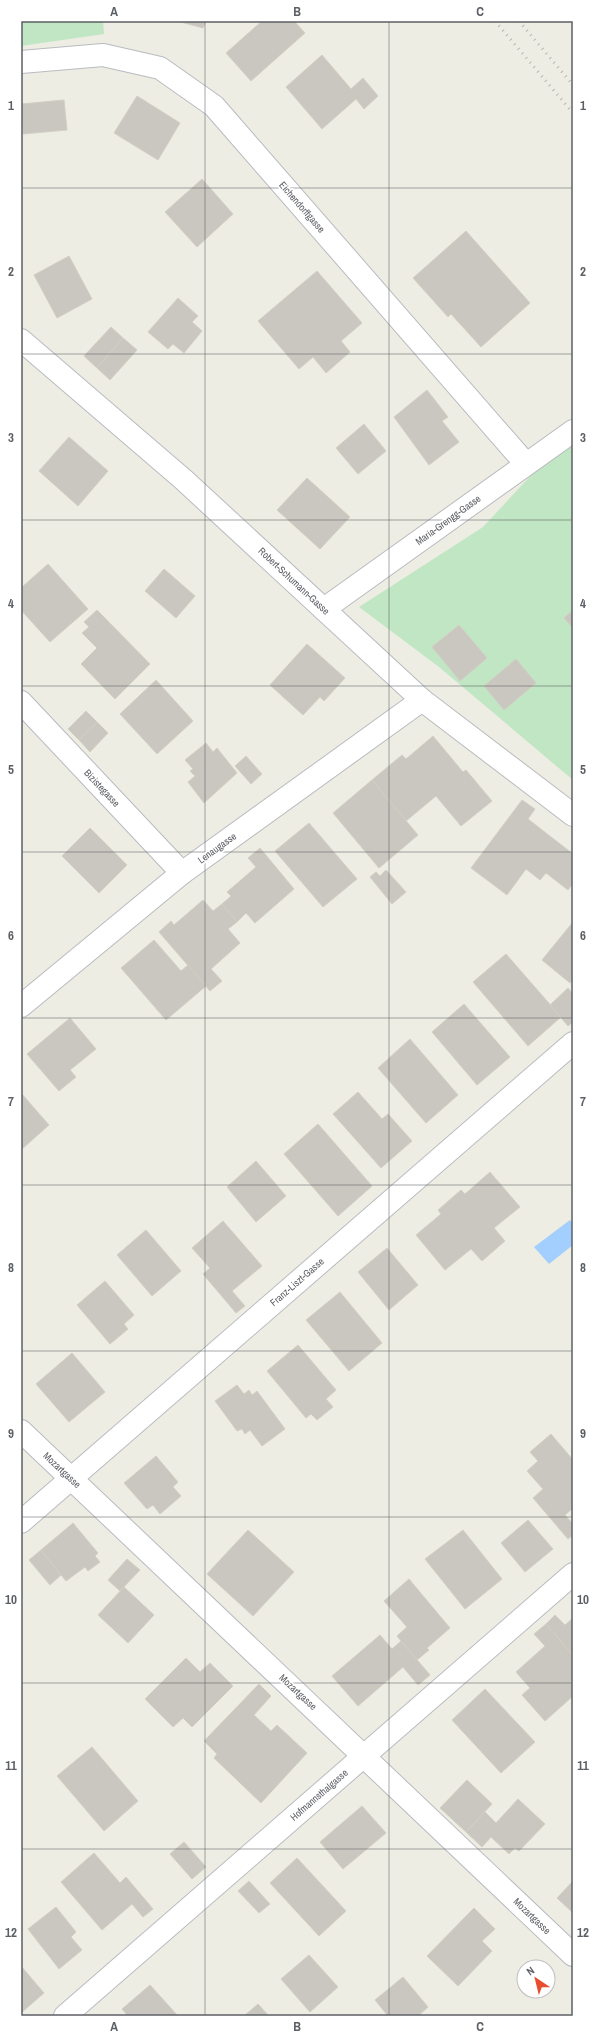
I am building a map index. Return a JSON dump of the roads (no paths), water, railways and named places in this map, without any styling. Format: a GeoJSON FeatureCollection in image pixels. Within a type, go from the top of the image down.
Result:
{"type":"FeatureCollection","features":[{"type":"Feature","properties":{"kind":"street","name":"Eichendorffgasse"},"geometry":{"type":"LineString","coordinates":[[21,62],[104,55],[160,68],[214,106],[526,464]]}},
{"type":"Feature","properties":{"kind":"street","name":"Robert-Schumann-Gasse"},"geometry":{"type":"LineString","coordinates":[[21,340],[184,480],[422,700],[573,815]]}},
{"type":"Feature","properties":{"kind":"street","name":"Maria-Grengg-Gasse"},"geometry":{"type":"LineString","coordinates":[[324,609],[573,432]]}},
{"type":"Feature","properties":{"kind":"street","name":"Lenaugasse"},"geometry":{"type":"LineString","coordinates":[[21,1006],[182,873],[422,700]]}},
{"type":"Feature","properties":{"kind":"street","name":"Bizistegasse"},"geometry":{"type":"LineString","coordinates":[[21,702],[182,873]]}},
{"type":"Feature","properties":{"kind":"street","name":"Franz-Liszt-Gasse"},"geometry":{"type":"LineString","coordinates":[[21,1522],[573,1042]]}},
{"type":"Feature","properties":{"kind":"street","name":"Mozartgasse"},"geometry":{"type":"LineString","coordinates":[[21,1431],[573,1955]]}},
{"type":"Feature","properties":{"kind":"street","name":"Hofmannsthalgasse"},"geometry":{"type":"LineString","coordinates":[[65,2016],[573,1574]]}},
{"type":"Feature","properties":{"kind":"water"},"geometry":{"type":"Polygon","coordinates":[[[570,1220],[573,1224],[573,1245],[549,1264],[534,1247],[570,1220]]]}},
{"type":"Feature","properties":{"kind":"railway"},"geometry":{"type":"LineString","coordinates":[[495,21],[573,113]]}},
{"type":"Feature","properties":{"kind":"railway"},"geometry":{"type":"LineString","coordinates":[[519,21],[573,85]]}}]}
